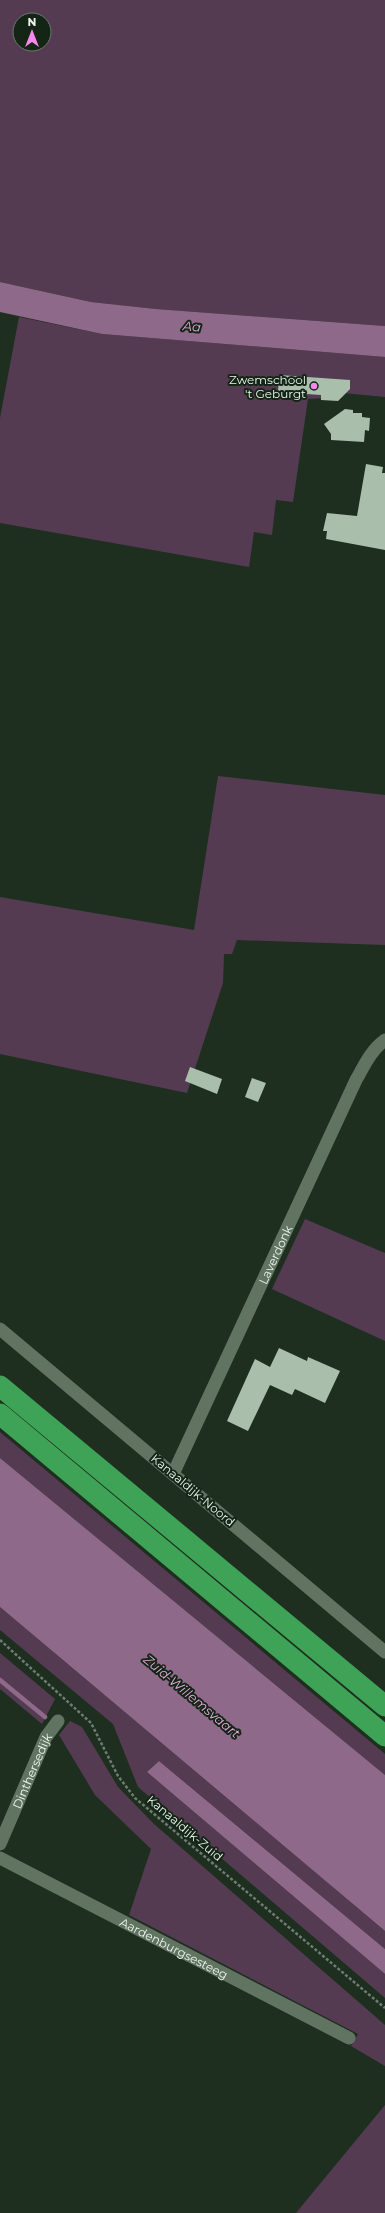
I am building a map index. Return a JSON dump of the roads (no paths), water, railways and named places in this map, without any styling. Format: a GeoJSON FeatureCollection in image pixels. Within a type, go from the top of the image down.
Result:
{"type":"FeatureCollection","features":[{"type":"Feature","properties":{"kind":"highway"},"geometry":{"type":"LineString","coordinates":[[0,1386],[385,1706]]}},
{"type":"Feature","properties":{"kind":"highway"},"geometry":{"type":"LineString","coordinates":[[0,1414],[385,1736]]}},
{"type":"Feature","properties":{"kind":"street","name":"Laverdonk"},"geometry":{"type":"LineString","coordinates":[[173,1474],[356,1080],[366,1062],[379,1045],[385,1040]]}},
{"type":"Feature","properties":{"kind":"street","name":"Kanaaldijk-Noord"},"geometry":{"type":"LineString","coordinates":[[0,1329],[385,1652]]}},
{"type":"Feature","properties":{"kind":"street","name":"Dinthersedijk"},"geometry":{"type":"LineString","coordinates":[[0,1844],[46,1737],[58,1721]]}},
{"type":"Feature","properties":{"kind":"street","name":"Aardenburgsesteeg"},"geometry":{"type":"LineString","coordinates":[[0,1858],[349,2038]]}},
{"type":"Feature","properties":{"kind":"water","name":"Aa"},"geometry":{"type":"Polygon","coordinates":[[[0,282],[91,302],[156,309],[385,326],[385,357],[102,334],[0,312],[0,282]]]}},
{"type":"Feature","properties":{"kind":"water","name":"Zuid-Willemsvaart"},"geometry":{"type":"Polygon","coordinates":[[[0,1458],[385,1775],[385,1931],[0,1607],[0,1458]]]}},
{"type":"Feature","properties":{"kind":"water"},"geometry":{"type":"Polygon","coordinates":[[[159,1761],[385,1949],[385,1974],[147,1772],[159,1761]]]}},
{"type":"Feature","properties":{"kind":"waterway"},"geometry":{"type":"LineString","coordinates":[[0,1680],[45,1717]]}},
{"type":"Feature","properties":{"kind":"place","name":"Zwemschool 't Geburgt"},"geometry":{"type":"Point","coordinates":[314,386]}}]}
